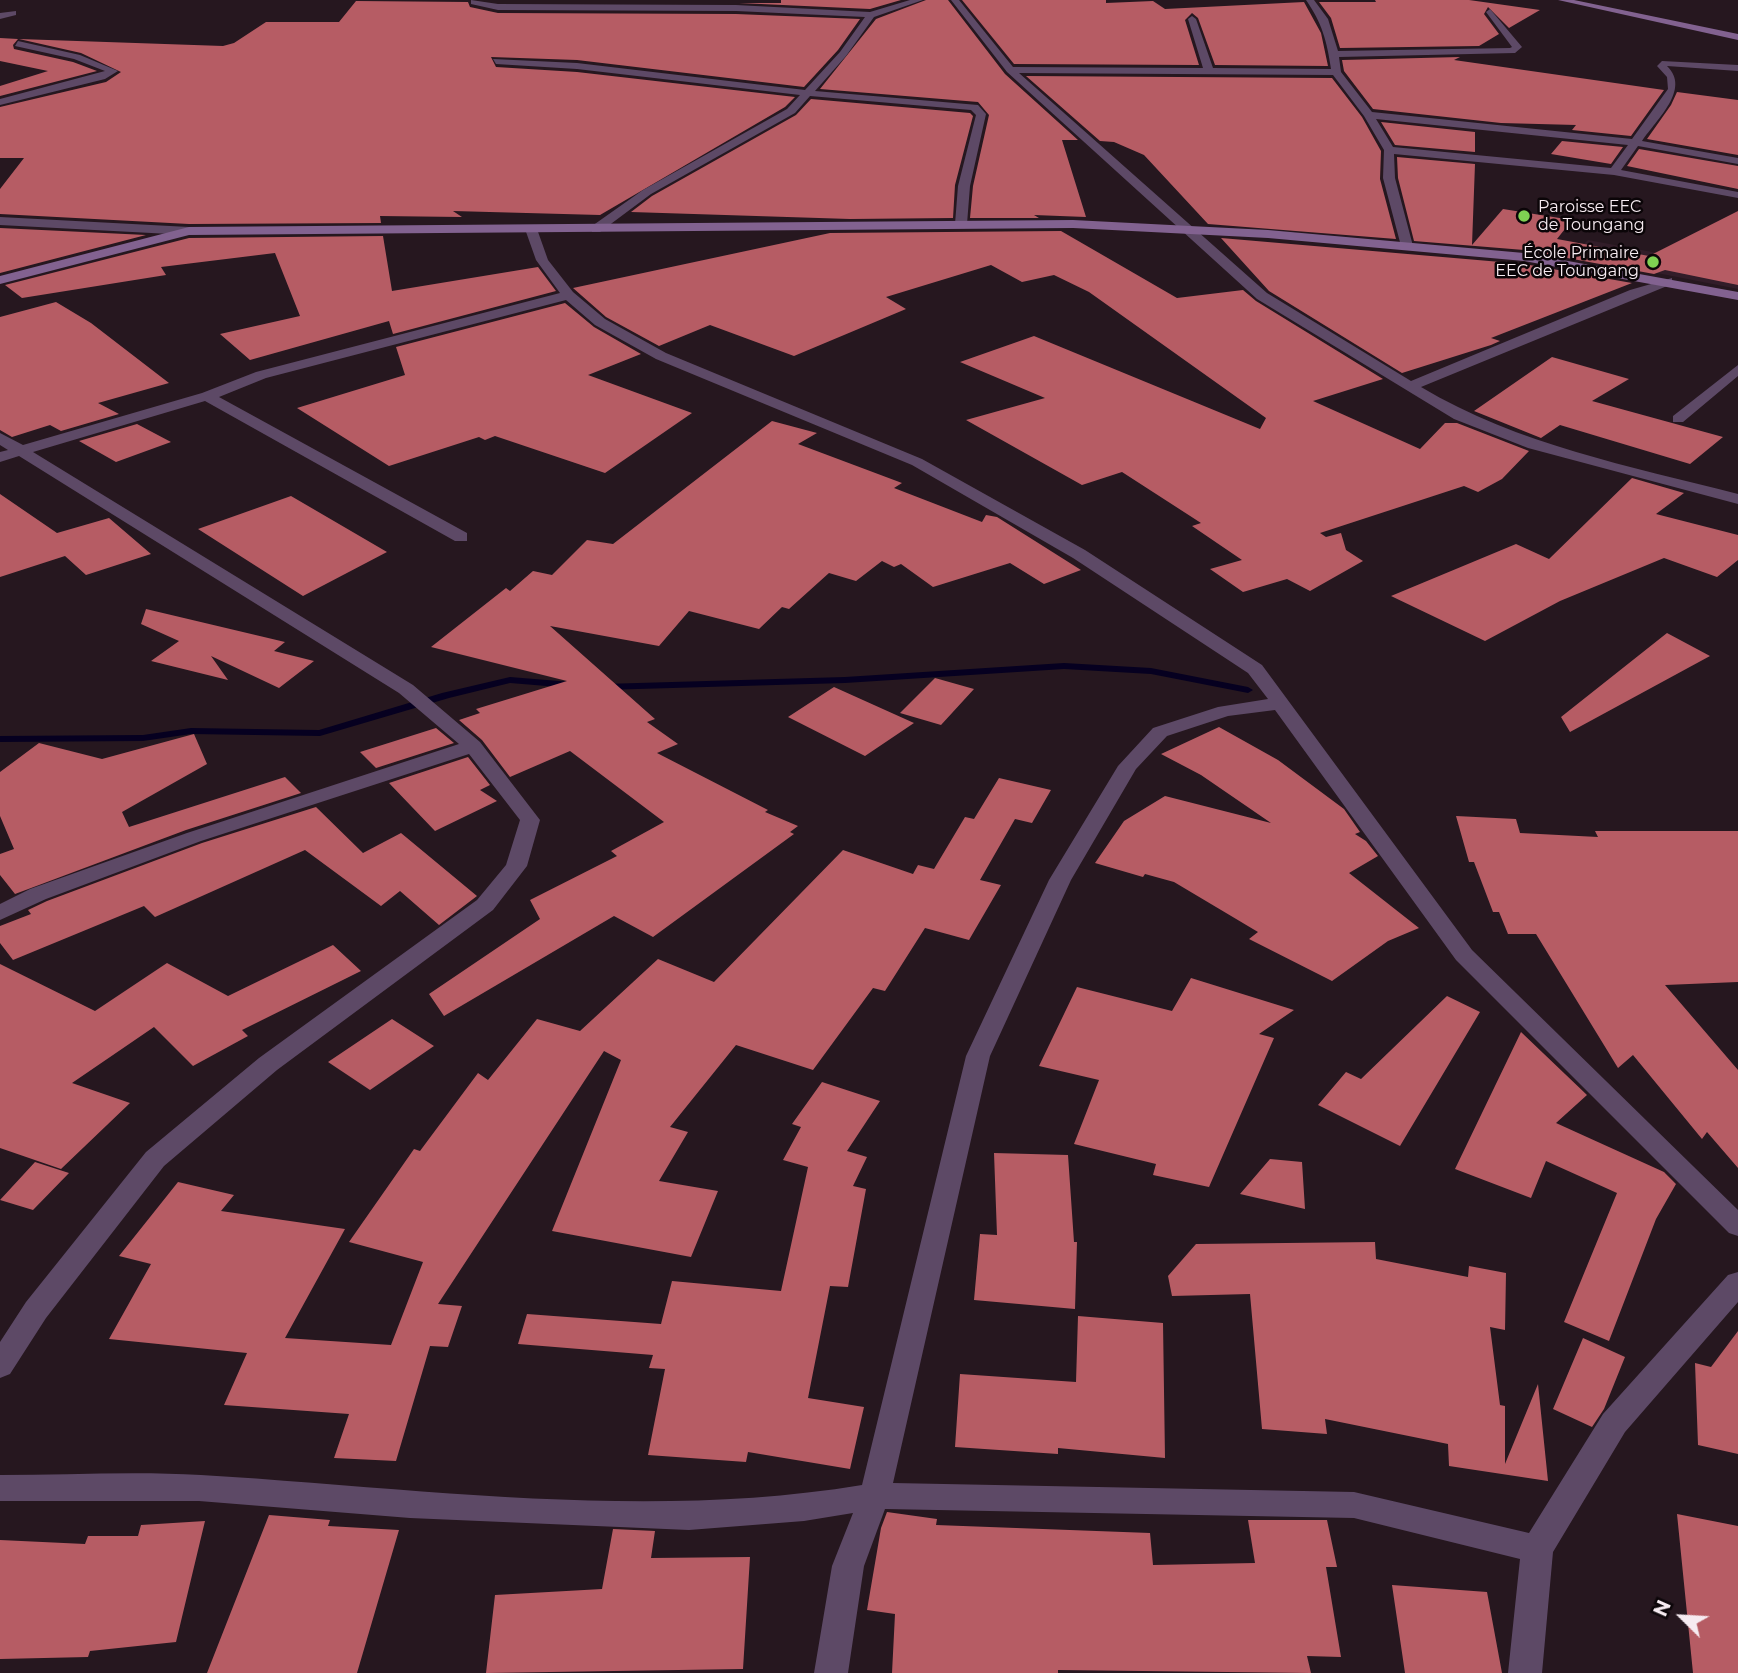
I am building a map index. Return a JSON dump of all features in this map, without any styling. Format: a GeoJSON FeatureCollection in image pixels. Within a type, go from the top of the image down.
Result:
{"type":"FeatureCollection","features":[{"type":"Feature","properties":{"kind":"street"},"geometry":{"type":"LineString","coordinates":[[476,0],[474,2],[498,7],[736,8],[871,15],[919,0]]}},
{"type":"Feature","properties":{"kind":"street"},"geometry":{"type":"LineString","coordinates":[[955,0],[1010,70],[1159,202],[1184,229],[1262,296],[1407,387],[1459,416],[1533,445],[1738,499]]}},
{"type":"Feature","properties":{"kind":"street"},"geometry":{"type":"LineString","coordinates":[[1310,0],[1324,19],[1335,54],[1336,72],[1369,115],[1389,150],[1389,178],[1407,246]]}},
{"type":"Feature","properties":{"kind":"street"},"geometry":{"type":"LineString","coordinates":[[1562,0],[1738,37]]}},
{"type":"Feature","properties":{"kind":"street"},"geometry":{"type":"LineString","coordinates":[[1335,54],[1512,51],[1517,47],[1490,12]]}},
{"type":"Feature","properties":{"kind":"street"},"geometry":{"type":"LineString","coordinates":[[0,16],[13,13]]}},
{"type":"Feature","properties":{"kind":"street"},"geometry":{"type":"LineString","coordinates":[[596,229],[647,192],[791,111],[871,15]]}},
{"type":"Feature","properties":{"kind":"street"},"geometry":{"type":"LineString","coordinates":[[1192,19],[1209,72]]}},
{"type":"Feature","properties":{"kind":"street"},"geometry":{"type":"LineString","coordinates":[[0,102],[102,77],[113,71],[76,57],[18,44]]}},
{"type":"Feature","properties":{"kind":"street"},"geometry":{"type":"LineString","coordinates":[[496,61],[621,70],[808,93],[974,107],[981,114],[964,186],[961,224]]}},
{"type":"Feature","properties":{"kind":"street"},"geometry":{"type":"LineString","coordinates":[[1614,172],[1673,89],[1672,76],[1662,66],[1738,68]]}},
{"type":"Feature","properties":{"kind":"street"},"geometry":{"type":"LineString","coordinates":[[1010,70],[1336,72]]}},
{"type":"Feature","properties":{"kind":"street"},"geometry":{"type":"LineString","coordinates":[[1369,115],[1636,143],[1738,161]]}},
{"type":"Feature","properties":{"kind":"street"},"geometry":{"type":"LineString","coordinates":[[1389,150],[1614,172],[1738,195]]}},
{"type":"Feature","properties":{"kind":"street"},"geometry":{"type":"LineString","coordinates":[[0,221],[190,230],[1073,224],[1184,229],[1524,257],[1668,281],[1738,296]]}},
{"type":"Feature","properties":{"kind":"street"},"geometry":{"type":"LineString","coordinates":[[531,229],[541,260],[568,295],[600,323],[661,356],[917,462],[1067,547],[1255,669],[1464,955],[1738,1226]]}},
{"type":"Feature","properties":{"kind":"street"},"geometry":{"type":"LineString","coordinates":[[0,280],[190,230]]}},
{"type":"Feature","properties":{"kind":"street"},"geometry":{"type":"LineString","coordinates":[[1407,387],[1459,368],[1613,300],[1668,281]]}},
{"type":"Feature","properties":{"kind":"street"},"geometry":{"type":"LineString","coordinates":[[0,457],[206,396],[267,373],[568,295]]}},
{"type":"Feature","properties":{"kind":"street"},"geometry":{"type":"LineString","coordinates":[[1678,419],[1738,369]]}},
{"type":"Feature","properties":{"kind":"street"},"geometry":{"type":"LineString","coordinates":[[206,396],[461,537]]}},
{"type":"Feature","properties":{"kind":"street"},"geometry":{"type":"LineString","coordinates":[[0,438],[406,689],[473,746],[530,820],[516,866],[485,905],[268,1064],[155,1159],[36,1310],[0,1366]]}},
{"type":"Feature","properties":{"kind":"street"},"geometry":{"type":"LineString","coordinates":[[831,1673],[848,1566],[876,1496],[978,1056],[1060,880],[1128,766],[1160,732],[1226,711],[1282,704]]}},
{"type":"Feature","properties":{"kind":"street"},"geometry":{"type":"LineString","coordinates":[[0,913],[38,894],[194,837],[473,746]]}},
{"type":"Feature","properties":{"kind":"street"},"geometry":{"type":"LineString","coordinates":[[1525,1673],[1537,1549],[1614,1423],[1738,1283]]}},
{"type":"Feature","properties":{"kind":"street"},"geometry":{"type":"LineString","coordinates":[[0,1488],[199,1488],[410,1505],[689,1517],[804,1508],[876,1496],[1354,1505],[1537,1549]]}},
{"type":"Feature","properties":{"kind":"shaded area","name":"École Primaire EEC de Toungang"},"geometry":{"type":"Polygon","coordinates":[[[1588,240],[1738,268],[1738,289],[1571,256],[1588,240]]]}},
{"type":"Feature","properties":{"kind":"building"},"geometry":{"type":"Polygon","coordinates":[[[781,0],[901,0],[870,9],[739,3],[781,3],[781,0]]]}},
{"type":"Feature","properties":{"kind":"building"},"geometry":{"type":"Polygon","coordinates":[[[926,0],[948,0],[1005,74],[1078,140],[1062,140],[1086,217],[1034,215],[1039,218],[970,218],[973,186],[989,115],[978,102],[820,89],[876,19],[926,0]]]}},
{"type":"Feature","properties":{"kind":"building"},"geometry":{"type":"Polygon","coordinates":[[[962,0],[1106,0],[1106,3],[1153,1],[1165,9],[1304,2],[1321,33],[1328,66],[1215,65],[1198,18],[1192,13],[1185,20],[1199,65],[1014,64],[962,0]]]}},
{"type":"Feature","properties":{"kind":"building"},"geometry":{"type":"Polygon","coordinates":[[[1375,0],[1469,0],[1540,10],[1509,28],[1488,7],[1484,14],[1499,34],[1479,46],[1340,48],[1331,18],[1319,2],[1376,2],[1375,0]]]}},
{"type":"Feature","properties":{"kind":"building"},"geometry":{"type":"Polygon","coordinates":[[[356,1],[468,2],[470,7],[498,13],[736,14],[860,19],[838,50],[804,87],[577,60],[491,57],[496,67],[577,72],[795,97],[785,107],[600,215],[453,211],[462,217],[380,216],[381,223],[189,224],[0,214],[0,189],[24,158],[0,158],[0,107],[106,82],[121,72],[81,53],[19,39],[223,46],[234,43],[266,22],[339,22],[356,1]]]}},
{"type":"Feature","properties":{"kind":"building"},"geometry":{"type":"Polygon","coordinates":[[[0,38],[18,39],[13,45],[14,49],[73,62],[97,71],[0,96],[0,86],[48,71],[0,61],[0,38]]]}},
{"type":"Feature","properties":{"kind":"building"},"geometry":{"type":"Polygon","coordinates":[[[1460,57],[1454,60],[1664,90],[1631,136],[1572,130],[1576,125],[1501,123],[1373,109],[1344,71],[1342,60],[1460,57]]]}},
{"type":"Feature","properties":{"kind":"building"},"geometry":{"type":"Polygon","coordinates":[[[1026,76],[1332,78],[1362,117],[1381,151],[1380,179],[1396,239],[1208,224],[1144,155],[1114,142],[1100,141],[1026,76]]]}},
{"type":"Feature","properties":{"kind":"building"},"geometry":{"type":"Polygon","coordinates":[[[1677,92],[1738,100],[1738,155],[1647,139],[1677,92]]]}},
{"type":"Feature","properties":{"kind":"building"},"geometry":{"type":"Polygon","coordinates":[[[811,99],[970,113],[973,116],[955,185],[953,218],[850,219],[631,212],[652,196],[796,115],[811,99]]]}},
{"type":"Feature","properties":{"kind":"building"},"geometry":{"type":"Polygon","coordinates":[[[1381,122],[1475,132],[1475,152],[1395,145],[1381,122]]]}},
{"type":"Feature","properties":{"kind":"building"},"geometry":{"type":"Polygon","coordinates":[[[1562,141],[1623,147],[1611,164],[1551,154],[1562,141]]]}},
{"type":"Feature","properties":{"kind":"building"},"geometry":{"type":"Polygon","coordinates":[[[1639,149],[1738,166],[1738,189],[1627,166],[1639,149]]]}},
{"type":"Feature","properties":{"kind":"building"},"geometry":{"type":"Polygon","coordinates":[[[1397,157],[1475,164],[1472,245],[1503,209],[1572,220],[1557,239],[1649,256],[1738,211],[1738,285],[1665,270],[1654,274],[1524,250],[1414,241],[1398,178],[1397,157]]]}},
{"type":"Feature","properties":{"kind":"building"},"geometry":{"type":"Polygon","coordinates":[[[0,228],[146,235],[0,273],[0,228]]]}},
{"type":"Feature","properties":{"kind":"building"},"geometry":{"type":"Polygon","coordinates":[[[1061,231],[1177,298],[1243,290],[1256,301],[1383,379],[1313,401],[1420,449],[1445,423],[1457,423],[1529,451],[1502,479],[1478,492],[1464,486],[1320,533],[1326,537],[1341,533],[1346,550],[1363,561],[1310,591],[1287,579],[1243,592],[1210,569],[1242,560],[1192,526],[1201,523],[1122,472],[1082,485],[966,420],[1045,398],[960,362],[1034,336],[1260,429],[1266,418],[1089,292],[1054,275],[1022,282],[991,265],[886,297],[906,309],[794,356],[710,325],[659,346],[606,317],[573,288],[830,233],[1061,231]]]}},
{"type":"Feature","properties":{"kind":"building"},"geometry":{"type":"Polygon","coordinates":[[[383,236],[392,291],[538,267],[556,291],[393,334],[389,321],[250,360],[220,334],[300,316],[275,253],[161,267],[166,275],[22,298],[5,285],[189,238],[383,236]]]}},
{"type":"Feature","properties":{"kind":"building"},"geometry":{"type":"Polygon","coordinates":[[[1221,238],[1524,264],[1632,283],[1491,338],[1500,341],[1491,345],[1402,373],[1269,291],[1221,238]]]}},
{"type":"Feature","properties":{"kind":"building"},"geometry":{"type":"Polygon","coordinates":[[[56,302],[91,323],[169,383],[98,403],[119,414],[61,431],[50,425],[12,437],[0,430],[0,317],[56,302]]]}},
{"type":"Feature","properties":{"kind":"building"},"geometry":{"type":"Polygon","coordinates":[[[565,303],[594,327],[641,354],[588,375],[692,413],[605,473],[495,436],[485,440],[479,437],[389,466],[297,408],[405,375],[396,347],[565,303]]]}},
{"type":"Feature","properties":{"kind":"building"},"geometry":{"type":"Polygon","coordinates":[[[1552,357],[1629,379],[1592,401],[1723,437],[1690,464],[1560,425],[1541,438],[1474,411],[1552,357]]]}},
{"type":"Feature","properties":{"kind":"building"},"geometry":{"type":"Polygon","coordinates":[[[772,421],[817,433],[798,444],[902,483],[894,488],[982,522],[986,515],[997,517],[1081,570],[1044,584],[1010,563],[933,587],[901,564],[894,567],[882,561],[856,581],[829,573],[789,609],[782,607],[759,629],[689,611],[659,646],[550,626],[655,719],[647,722],[678,744],[657,753],[768,810],[765,812],[798,826],[790,832],[794,834],[653,937],[614,916],[444,1016],[429,994],[540,919],[530,900],[617,856],[611,851],[664,822],[570,751],[510,777],[482,740],[459,720],[480,713],[476,709],[567,681],[431,647],[506,588],[510,591],[533,571],[552,575],[587,540],[613,544],[772,421]]]}},
{"type":"Feature","properties":{"kind":"building"},"geometry":{"type":"Polygon","coordinates":[[[137,424],[171,442],[116,462],[79,441],[137,424]]]}},
{"type":"Feature","properties":{"kind":"building"},"geometry":{"type":"Polygon","coordinates":[[[1632,478],[1684,493],[1656,514],[1738,535],[1738,560],[1717,577],[1664,558],[1560,601],[1485,641],[1391,596],[1516,544],[1549,559],[1632,478]]]}},
{"type":"Feature","properties":{"kind":"building"},"geometry":{"type":"Polygon","coordinates":[[[0,494],[57,533],[109,518],[151,554],[86,575],[65,556],[0,577],[0,494]]]}},
{"type":"Feature","properties":{"kind":"building"},"geometry":{"type":"Polygon","coordinates":[[[291,496],[387,552],[303,596],[198,529],[291,496]]]}},
{"type":"Feature","properties":{"kind":"building"},"geometry":{"type":"Polygon","coordinates":[[[146,609],[285,642],[274,651],[314,661],[279,688],[211,656],[228,680],[151,661],[179,641],[141,624],[146,609]]]}},
{"type":"Feature","properties":{"kind":"building"},"geometry":{"type":"Polygon","coordinates":[[[1667,633],[1710,656],[1570,732],[1561,717],[1667,633]]]}},
{"type":"Feature","properties":{"kind":"building"},"geometry":{"type":"Polygon","coordinates":[[[935,678],[974,689],[941,725],[900,713],[935,678]]]}},
{"type":"Feature","properties":{"kind":"building"},"geometry":{"type":"Polygon","coordinates":[[[834,687],[914,723],[865,756],[788,717],[834,687]]]}},
{"type":"Feature","properties":{"kind":"building"},"geometry":{"type":"Polygon","coordinates":[[[1219,727],[1278,760],[1344,809],[1360,832],[1355,834],[1366,841],[1378,856],[1349,873],[1419,928],[1388,941],[1332,981],[1249,939],[1258,932],[1174,882],[1145,874],[1143,877],[1095,863],[1124,821],[1165,796],[1271,823],[1201,775],[1161,754],[1219,727]]]}},
{"type":"Feature","properties":{"kind":"building"},"geometry":{"type":"Polygon","coordinates":[[[436,728],[454,743],[376,768],[360,752],[436,728]]]}},
{"type":"Feature","properties":{"kind":"building"},"geometry":{"type":"Polygon","coordinates":[[[194,734],[207,764],[122,812],[129,827],[285,777],[301,793],[186,830],[15,894],[0,875],[0,854],[14,849],[0,816],[0,772],[39,743],[102,759],[194,734]]]}},
{"type":"Feature","properties":{"kind":"building"},"geometry":{"type":"Polygon","coordinates":[[[468,757],[490,785],[480,790],[497,801],[435,831],[389,783],[468,757]]]}},
{"type":"Feature","properties":{"kind":"building"},"geometry":{"type":"Polygon","coordinates":[[[999,778],[1051,790],[1032,823],[1015,819],[980,880],[1001,885],[969,940],[925,928],[885,991],[873,988],[813,1070],[736,1045],[670,1127],[688,1132],[659,1181],[718,1191],[691,1257],[552,1231],[621,1060],[604,1051],[438,1304],[462,1306],[448,1347],[430,1346],[396,1461],[334,1458],[349,1414],[224,1405],[247,1353],[109,1339],[151,1264],[119,1256],[178,1182],[234,1195],[221,1211],[345,1229],[285,1338],[391,1345],[423,1262],[349,1242],[414,1149],[420,1151],[478,1073],[488,1080],[537,1019],[580,1031],[658,959],[714,982],[843,850],[913,874],[918,865],[934,869],[965,817],[974,819],[999,778]]]}},
{"type":"Feature","properties":{"kind":"building"},"geometry":{"type":"Polygon","coordinates":[[[316,807],[363,853],[401,833],[477,896],[439,925],[400,891],[381,906],[305,850],[155,917],[144,906],[13,960],[0,943],[0,926],[31,914],[28,910],[47,901],[202,843],[316,807]]]}},
{"type":"Feature","properties":{"kind":"building"},"geometry":{"type":"Polygon","coordinates":[[[1456,816],[1516,819],[1520,833],[1598,837],[1595,831],[1738,831],[1738,982],[1665,985],[1738,1070],[1738,1168],[1707,1132],[1702,1139],[1633,1055],[1618,1068],[1536,934],[1508,934],[1499,912],[1493,912],[1474,862],[1469,862],[1456,816]]]}},
{"type":"Feature","properties":{"kind":"building"},"geometry":{"type":"Polygon","coordinates":[[[333,945],[361,971],[242,1030],[248,1036],[193,1066],[154,1027],[72,1083],[130,1103],[61,1169],[0,1148],[0,964],[95,1011],[167,963],[228,996],[333,945]]]}},
{"type":"Feature","properties":{"kind":"building"},"geometry":{"type":"Polygon","coordinates":[[[1191,978],[1294,1010],[1259,1034],[1274,1038],[1209,1187],[1153,1175],[1156,1164],[1074,1144],[1099,1080],[1039,1066],[1077,987],[1172,1011],[1191,978]]]}},
{"type":"Feature","properties":{"kind":"building"},"geometry":{"type":"Polygon","coordinates":[[[1447,996],[1480,1012],[1400,1146],[1318,1105],[1346,1072],[1361,1079],[1447,996]]]}},
{"type":"Feature","properties":{"kind":"building"},"geometry":{"type":"Polygon","coordinates":[[[392,1019],[434,1046],[370,1090],[328,1062],[392,1019]]]}},
{"type":"Feature","properties":{"kind":"building"},"geometry":{"type":"Polygon","coordinates":[[[1521,1032],[1587,1095],[1556,1123],[1664,1172],[1676,1184],[1656,1219],[1609,1341],[1564,1322],[1617,1193],[1546,1161],[1531,1198],[1455,1169],[1521,1032]]]}},
{"type":"Feature","properties":{"kind":"building"},"geometry":{"type":"Polygon","coordinates":[[[822,1082],[880,1101],[847,1151],[867,1157],[853,1186],[866,1189],[848,1287],[830,1286],[808,1398],[864,1407],[850,1469],[748,1452],[746,1462],[648,1455],[665,1369],[649,1368],[653,1355],[518,1344],[527,1314],[661,1324],[672,1281],[781,1291],[808,1167],[783,1160],[801,1127],[792,1124],[822,1082]]]}},
{"type":"Feature","properties":{"kind":"building"},"geometry":{"type":"Polygon","coordinates":[[[994,1153],[1068,1155],[1074,1242],[1077,1242],[1075,1309],[974,1300],[980,1234],[997,1235],[994,1153]]]}},
{"type":"Feature","properties":{"kind":"building"},"geometry":{"type":"Polygon","coordinates":[[[1270,1159],[1302,1162],[1305,1209],[1240,1194],[1270,1159]]]}},
{"type":"Feature","properties":{"kind":"building"},"geometry":{"type":"Polygon","coordinates":[[[35,1162],[69,1173],[33,1210],[0,1200],[35,1162]]]}},
{"type":"Feature","properties":{"kind":"building"},"geometry":{"type":"Polygon","coordinates":[[[1375,1242],[1376,1259],[1468,1277],[1469,1266],[1506,1273],[1505,1330],[1490,1327],[1500,1405],[1505,1406],[1505,1464],[1538,1384],[1548,1481],[1449,1466],[1448,1444],[1325,1419],[1327,1434],[1262,1429],[1250,1294],[1172,1296],[1168,1276],[1196,1244],[1375,1242]]]}},
{"type":"Feature","properties":{"kind":"building"},"geometry":{"type":"Polygon","coordinates":[[[1078,1316],[1163,1323],[1165,1458],[1058,1448],[1058,1454],[955,1447],[960,1374],[1076,1382],[1078,1316]]]}},
{"type":"Feature","properties":{"kind":"building"},"geometry":{"type":"Polygon","coordinates":[[[1738,1331],[1738,1454],[1698,1445],[1695,1363],[1711,1367],[1738,1331]]]}},
{"type":"Feature","properties":{"kind":"building"},"geometry":{"type":"Polygon","coordinates":[[[1583,1338],[1625,1357],[1604,1409],[1592,1427],[1553,1409],[1583,1338]]]}},
{"type":"Feature","properties":{"kind":"building"},"geometry":{"type":"Polygon","coordinates":[[[887,1512],[937,1519],[936,1525],[1150,1533],[1153,1565],[1255,1563],[1248,1520],[1327,1520],[1337,1567],[1326,1567],[1341,1657],[1307,1656],[1311,1673],[1058,1670],[1058,1673],[892,1673],[895,1614],[867,1610],[881,1528],[887,1512]]]}},
{"type":"Feature","properties":{"kind":"building"},"geometry":{"type":"Polygon","coordinates":[[[1677,1514],[1738,1526],[1738,1673],[1693,1673],[1677,1514]]]}},
{"type":"Feature","properties":{"kind":"building"},"geometry":{"type":"Polygon","coordinates":[[[269,1515],[330,1520],[328,1526],[399,1530],[357,1673],[207,1673],[269,1515]]]}},
{"type":"Feature","properties":{"kind":"building"},"geometry":{"type":"Polygon","coordinates":[[[205,1521],[176,1642],[90,1651],[88,1657],[0,1659],[0,1540],[85,1544],[88,1536],[138,1536],[141,1525],[205,1521]]]}},
{"type":"Feature","properties":{"kind":"building"},"geometry":{"type":"Polygon","coordinates":[[[613,1529],[655,1531],[651,1558],[750,1557],[743,1669],[486,1673],[495,1595],[602,1589],[613,1529]]]}},
{"type":"Feature","properties":{"kind":"building"},"geometry":{"type":"Polygon","coordinates":[[[1392,1585],[1487,1592],[1502,1673],[1405,1673],[1392,1585]]]}},
{"type":"Feature","properties":{"kind":"waterway"},"geometry":{"type":"LineString","coordinates":[[603,687],[845,680],[1064,666],[1151,671],[1248,690]]}},
{"type":"Feature","properties":{"kind":"waterway"},"geometry":{"type":"LineString","coordinates":[[0,739],[143,738],[191,731],[320,733],[446,695],[510,680],[571,685]]}},
{"type":"Feature","properties":{"kind":"place","name":"Paroisse EEC de Toungang"},"geometry":{"type":"Point","coordinates":[1524,216]}},
{"type":"Feature","properties":{"kind":"place","name":"École Primaire EEC de Toungang"},"geometry":{"type":"Point","coordinates":[1653,262]}}]}
